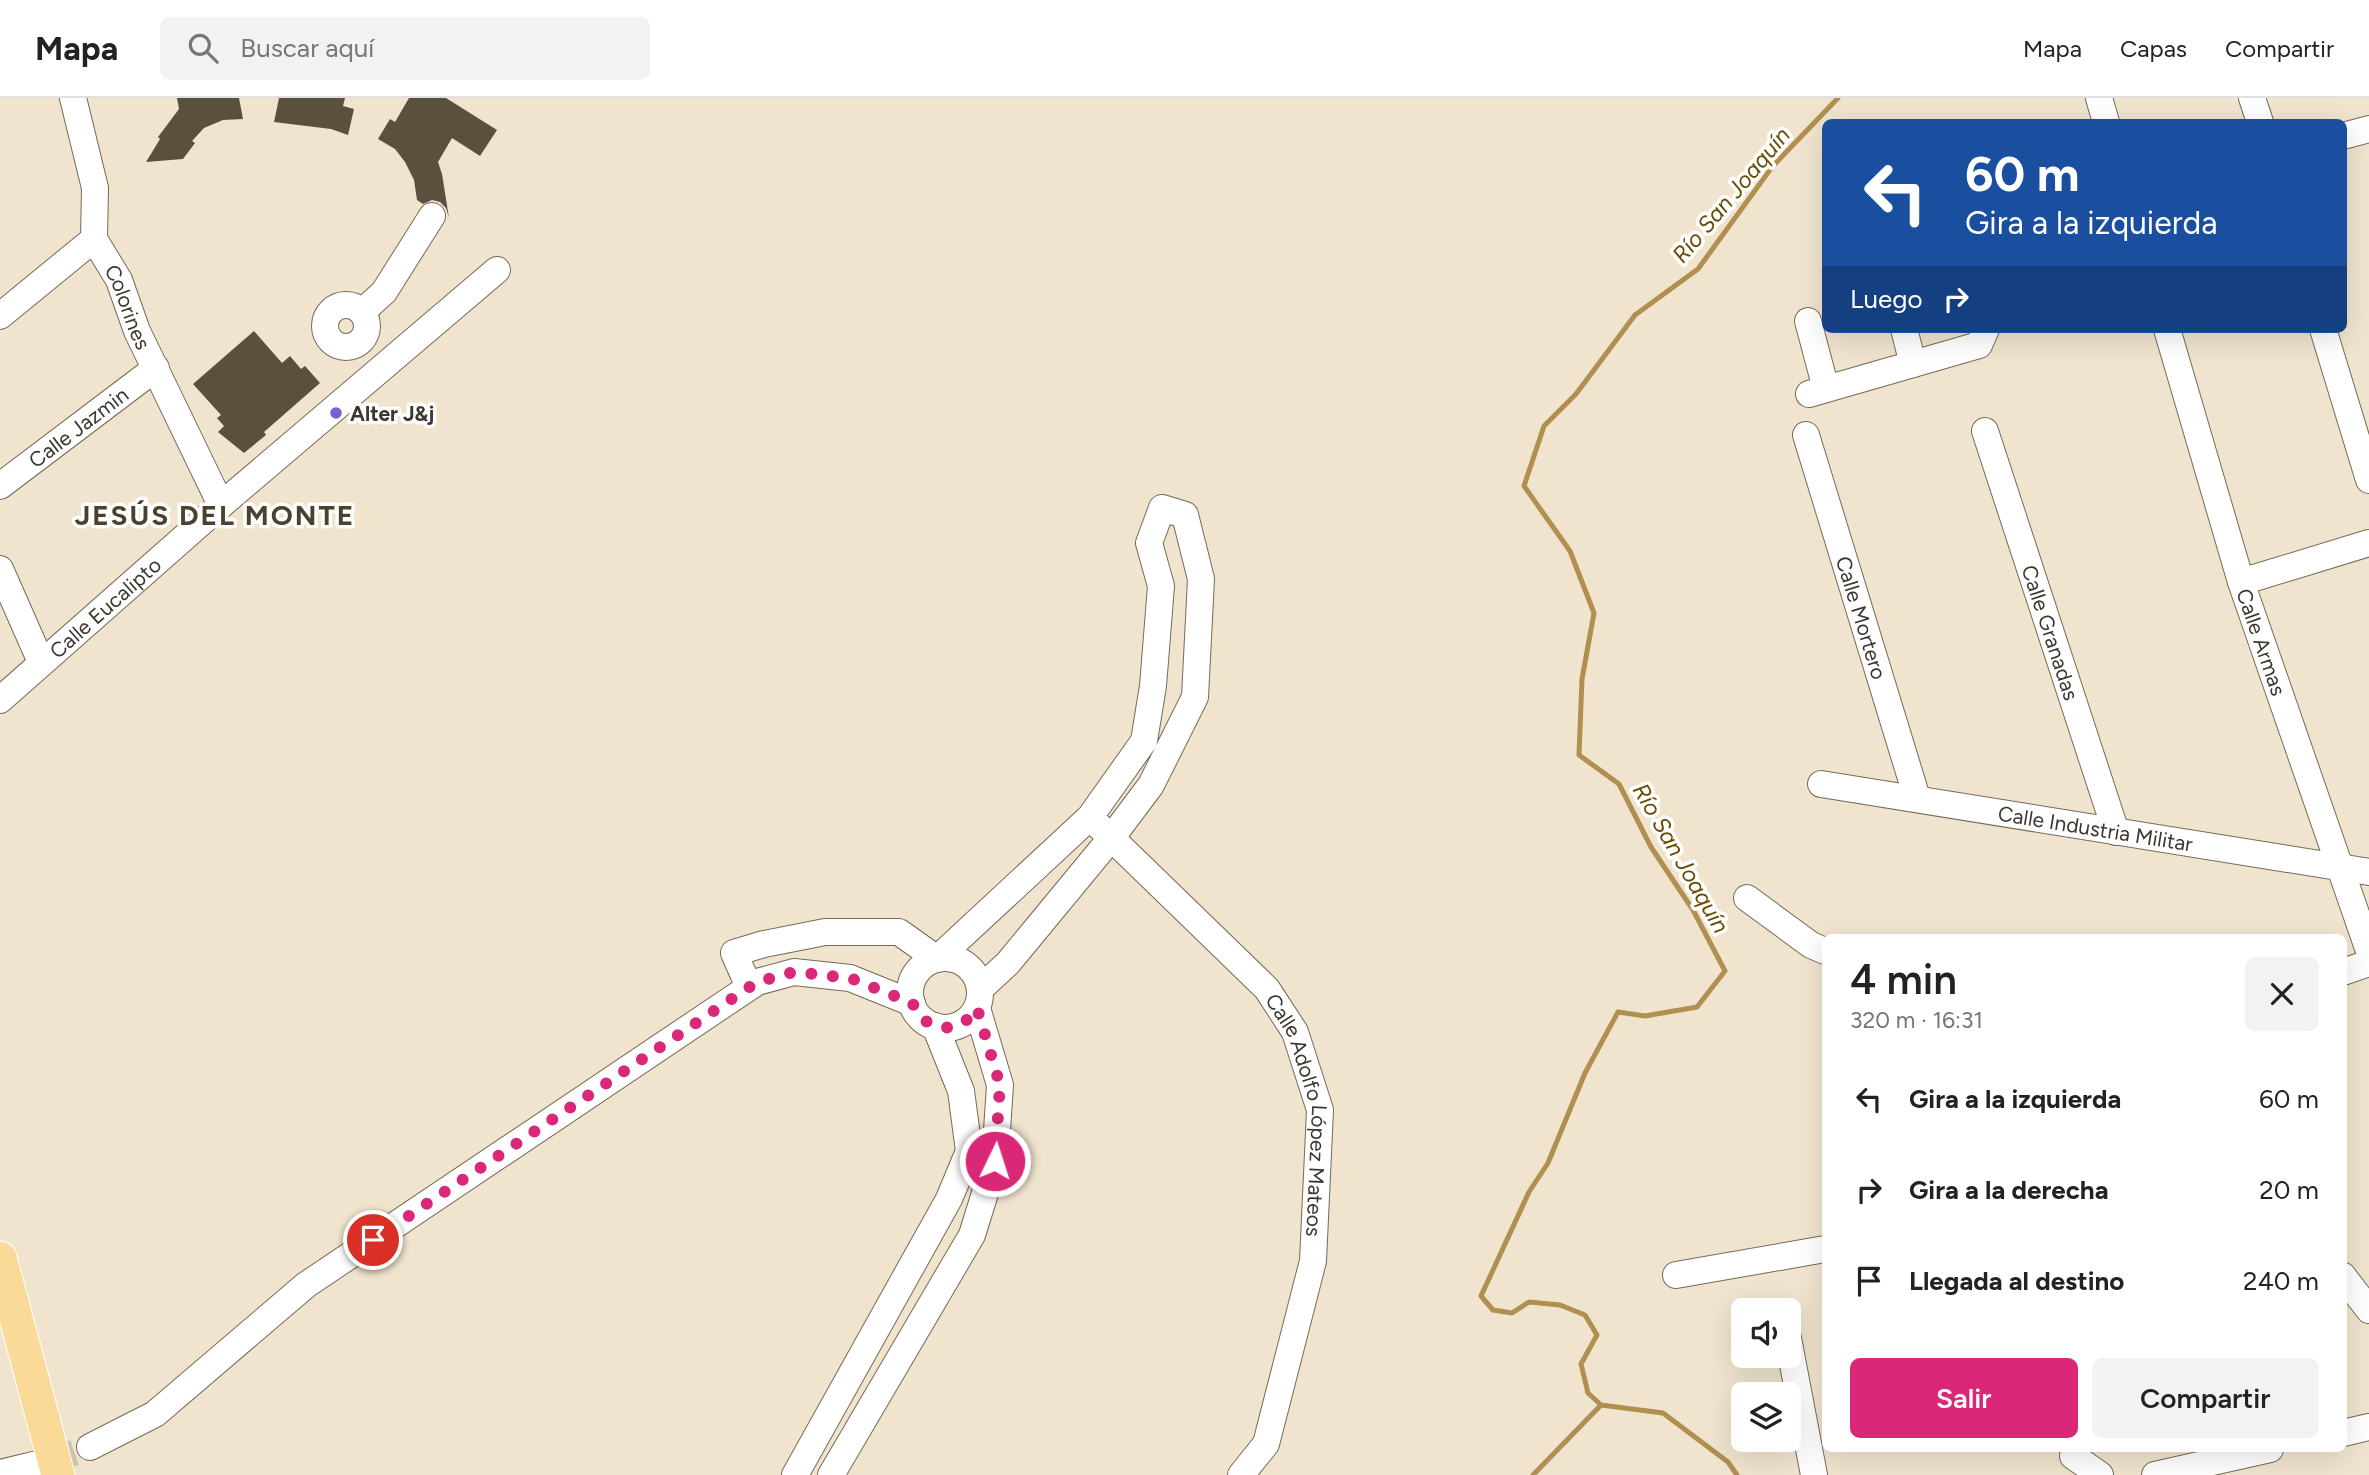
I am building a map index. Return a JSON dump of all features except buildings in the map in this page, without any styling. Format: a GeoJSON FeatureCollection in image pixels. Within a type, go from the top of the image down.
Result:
{"type":"FeatureCollection","features":[{"type":"Feature","properties":{"kind":"main road"},"geometry":{"type":"LineString","coordinates":[[0,1258],[54,1468]]}},
{"type":"Feature","properties":{"kind":"street","name":"Colorines"},"geometry":{"type":"LineString","coordinates":[[74,98],[95,188],[94,239],[119,280],[136,331],[222,505]]}},
{"type":"Feature","properties":{"kind":"street"},"geometry":{"type":"LineString","coordinates":[[2252,98],[2259,119]]}},
{"type":"Feature","properties":{"kind":"street"},"geometry":{"type":"LineString","coordinates":[[2347,135],[2369,129]]}},
{"type":"Feature","properties":{"kind":"street"},"geometry":{"type":"LineString","coordinates":[[361,386],[349,347],[360,342],[366,333],[367,322],[362,312],[384,292],[432,216]]}},
{"type":"Feature","properties":{"kind":"street"},"geometry":{"type":"LineString","coordinates":[[0,316],[94,239]]}},
{"type":"Feature","properties":{"kind":"street","name":"Calle Eucalipto"},"geometry":{"type":"LineString","coordinates":[[0,700],[222,505],[497,270]]}},
{"type":"Feature","properties":{"kind":"street"},"geometry":{"type":"LineString","coordinates":[[1808,321],[1817,391],[1913,365],[1982,337]]}},
{"type":"Feature","properties":{"kind":"street"},"geometry":{"type":"LineString","coordinates":[[1905,333],[1913,365]]}},
{"type":"Feature","properties":{"kind":"street","name":"Calle Armas"},"geometry":{"type":"LineString","coordinates":[[2168,333],[2241,582],[2369,951]]}},
{"type":"Feature","properties":{"kind":"street"},"geometry":{"type":"LineString","coordinates":[[2324,333],[2369,480]]}},
{"type":"Feature","properties":{"kind":"street","name":"Calle Jazmin"},"geometry":{"type":"LineString","coordinates":[[0,486],[156,369]]}},
{"type":"Feature","properties":{"kind":"street","name":"Calle Granadas"},"geometry":{"type":"LineString","coordinates":[[1985,431],[2116,832]]}},
{"type":"Feature","properties":{"kind":"street","name":"Calle Mortero"},"geometry":{"type":"LineString","coordinates":[[1806,435],[1917,798]]}},
{"type":"Feature","properties":{"kind":"street"},"geometry":{"type":"LineString","coordinates":[[1163,508],[1185,515],[1201,579],[1195,697],[1151,785],[1112,837],[978,998],[971,1016],[955,1027],[935,1026],[925,1021],[912,1003],[913,981],[918,971],[937,959],[1090,817],[1144,741],[1153,686],[1161,586],[1149,543],[1163,508]]}},
{"type":"Feature","properties":{"kind":"street"},"geometry":{"type":"LineString","coordinates":[[2241,582],[2369,543]]}},
{"type":"Feature","properties":{"kind":"street"},"geometry":{"type":"LineString","coordinates":[[0,569],[41,662]]}},
{"type":"Feature","properties":{"kind":"street","name":"Calle Industria Militar"},"geometry":{"type":"LineString","coordinates":[[1821,784],[2369,872]]}},
{"type":"Feature","properties":{"kind":"street","name":"Calle Adolfo López Mateos"},"geometry":{"type":"LineString","coordinates":[[1090,817],[1267,989],[1295,1032],[1320,1110],[1313,1261],[1266,1444],[1241,1475]]}},
{"type":"Feature","properties":{"kind":"street"},"geometry":{"type":"LineString","coordinates":[[1747,898],[1811,945],[1822,950]]}},
{"type":"Feature","properties":{"kind":"street"},"geometry":{"type":"LineString","coordinates":[[749,987],[734,953],[764,944],[825,933],[900,932],[937,959],[949,958],[960,962],[970,968],[977,978],[978,998],[1000,1085],[995,1161],[972,1235],[831,1475]]}},
{"type":"Feature","properties":{"kind":"street"},"geometry":{"type":"LineString","coordinates":[[2347,971],[2369,963]]}},
{"type":"Feature","properties":{"kind":"street"},"geometry":{"type":"LineString","coordinates":[[90,1447],[155,1414],[306,1284],[757,982],[794,972],[850,978],[912,1003]]}},
{"type":"Feature","properties":{"kind":"street"},"geometry":{"type":"LineString","coordinates":[[795,1475],[943,1210],[969,1151],[961,1091],[935,1026]]}},
{"type":"Feature","properties":{"kind":"street"},"geometry":{"type":"LineString","coordinates":[[1676,1275],[1822,1251]]}},
{"type":"Feature","properties":{"kind":"street"},"geometry":{"type":"LineString","coordinates":[[2347,1281],[2369,1310]]}},
{"type":"Feature","properties":{"kind":"street"},"geometry":{"type":"LineString","coordinates":[[1794,1368],[1814,1475]]}},
{"type":"Feature","properties":{"kind":"street"},"geometry":{"type":"LineString","coordinates":[[2347,1432],[2369,1427]]}},
{"type":"Feature","properties":{"kind":"street"},"geometry":{"type":"LineString","coordinates":[[2155,1475],[2257,1452]]}},
{"type":"Feature","properties":{"kind":"street"},"geometry":{"type":"LineString","coordinates":[[2074,1460],[2100,1475]]}},
{"type":"Feature","properties":{"kind":"street"},"geometry":{"type":"LineString","coordinates":[[0,1474],[54,1468]]}},
{"type":"Feature","properties":{"kind":"waterway","name":"Río San Joaquín"},"geometry":{"type":"LineString","coordinates":[[1737,1475],[1728,1462],[1663,1413],[1601,1405],[1588,1393],[1581,1364],[1597,1335],[1585,1315],[1560,1305],[1529,1302],[1512,1313],[1493,1310],[1481,1296],[1529,1192],[1548,1163],[1585,1073],[1618,1012],[1645,1016],[1697,1007],[1725,971],[1693,910],[1651,847],[1619,784],[1579,755],[1582,679],[1594,613],[1570,551],[1524,486],[1544,426],[1576,394],[1635,315],[1698,269],[1772,167],[1838,98]]}},
{"type":"Feature","properties":{"kind":"waterway"},"geometry":{"type":"LineString","coordinates":[[1533,1475],[1601,1405]]}},
{"type":"Feature","properties":{"kind":"tunnel"},"geometry":{"type":"LineString","coordinates":[[50,1461],[90,1447]]}},
{"type":"Feature","properties":{"kind":"place","name":"Alter J&j"},"geometry":{"type":"Point","coordinates":[336,413]}},
{"type":"Feature","properties":{"kind":"district","name":"JESÚS DEL MONTE"},"geometry":{"type":"Point","coordinates":[215,515]}},
{"type":"Feature","properties":{"kind":"route"},"geometry":{"type":"LineString","coordinates":[[373,1240],[757,982],[794,972],[850,978],[912,1003],[925,1021],[945,1028],[964,1023],[977,1008],[1000,1085],[995,1161]]}}]}
